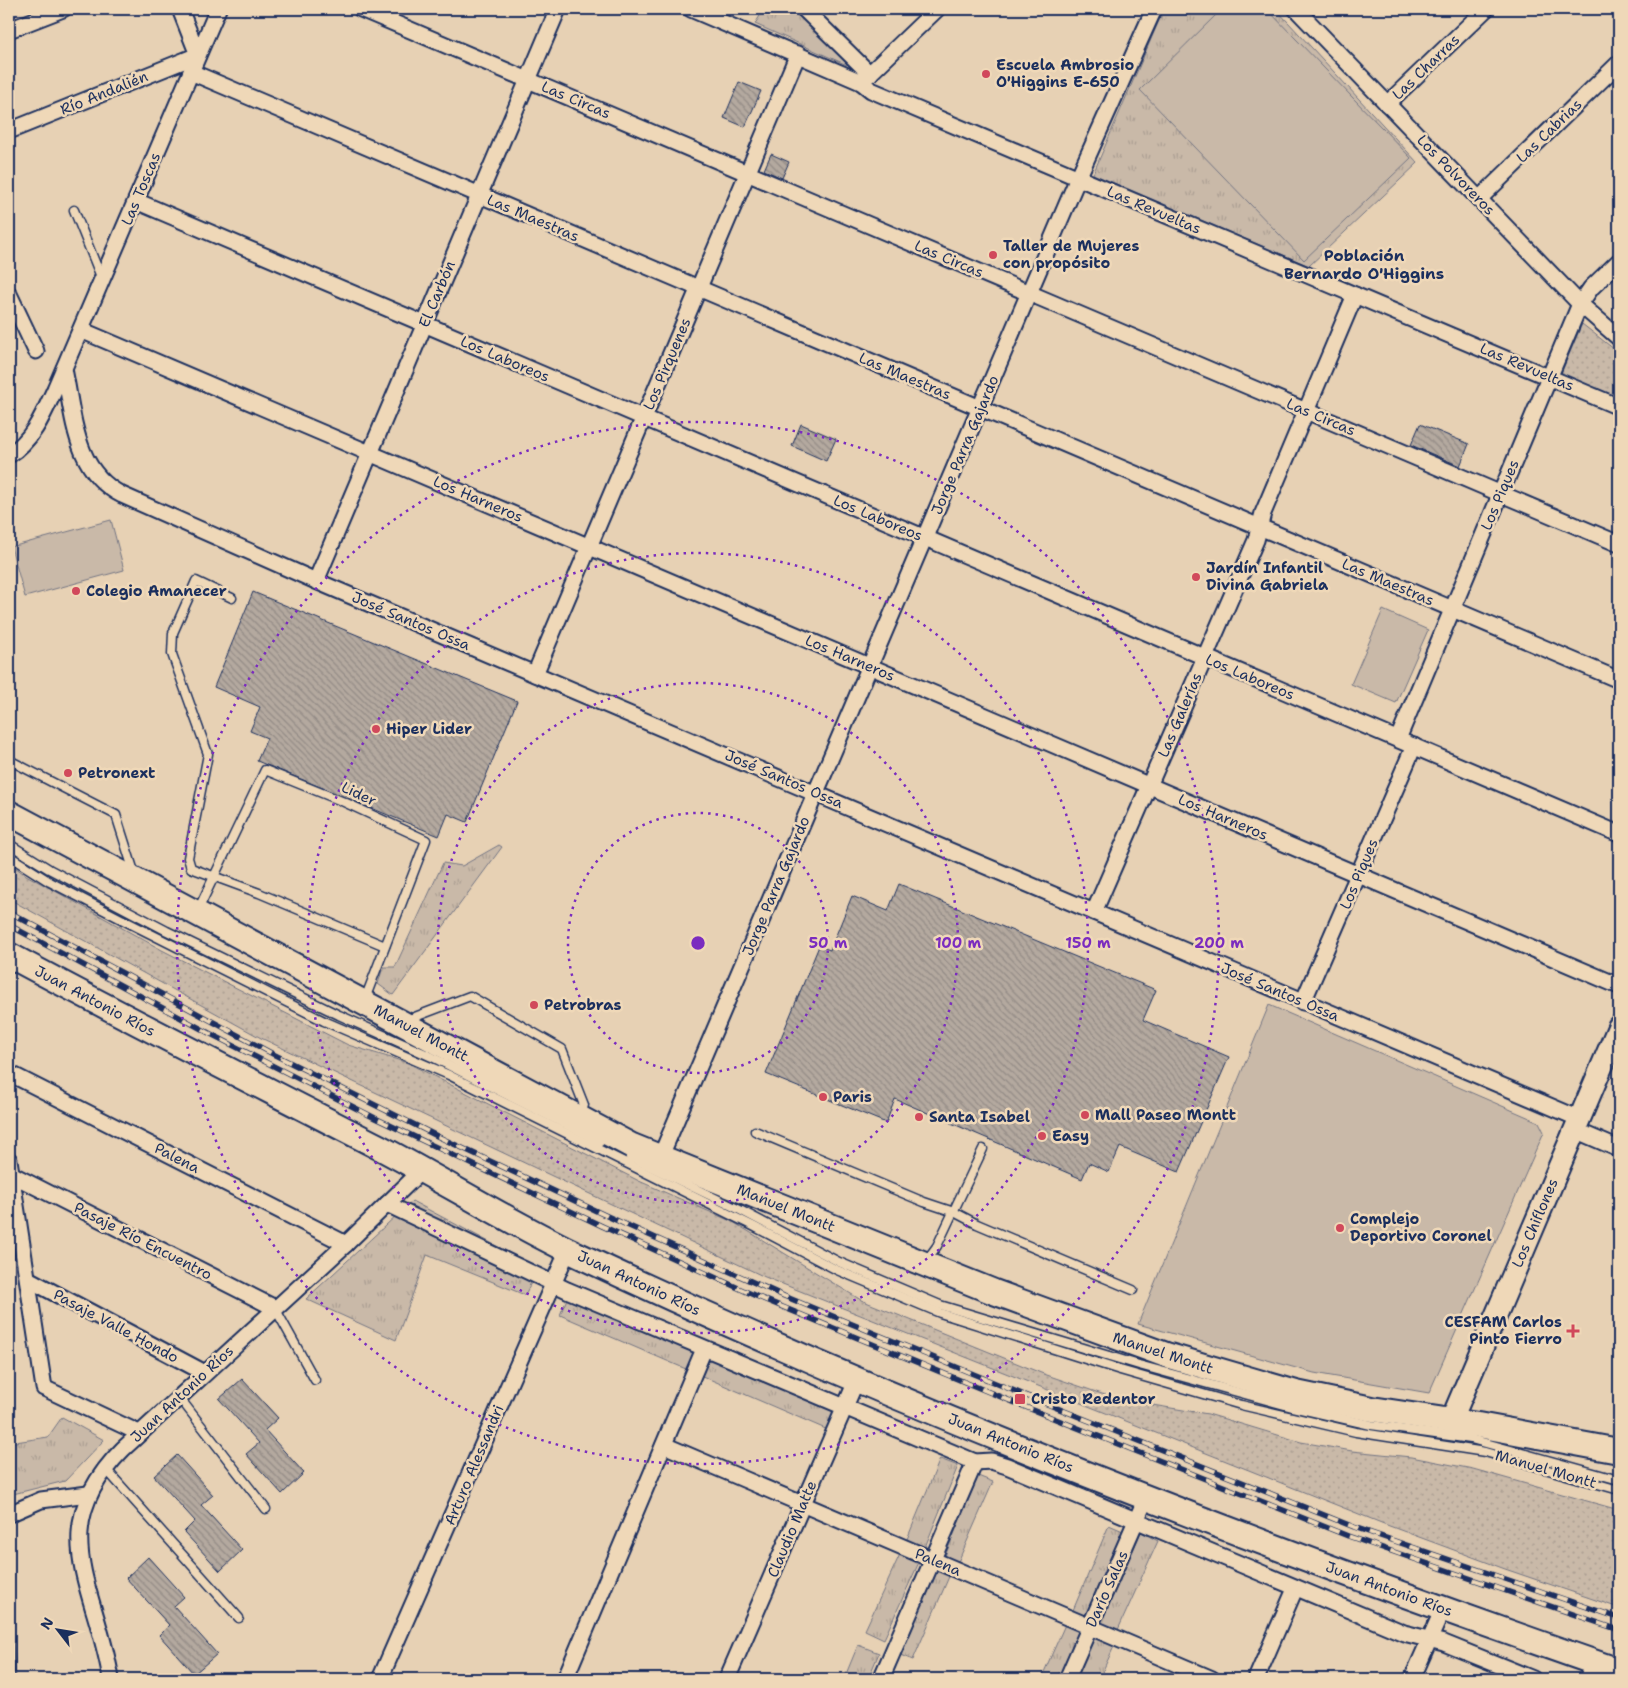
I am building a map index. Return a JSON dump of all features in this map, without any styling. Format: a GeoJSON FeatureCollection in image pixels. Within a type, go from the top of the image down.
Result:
{"type":"FeatureCollection","features":[{"type":"Feature","properties":{"kind":"main road","name":"Manuel Montt"},"geometry":{"type":"LineString","coordinates":[[9,813],[363,1003],[581,1117],[632,1146],[924,1264],[1074,1322],[1197,1365],[1335,1402],[1619,1451]]}},
{"type":"Feature","properties":{"kind":"main road","name":"Juan Antonio Ríos"},"geometry":{"type":"LineString","coordinates":[[9,954],[188,1050],[422,1170],[568,1250],[857,1379],[1146,1498],[1443,1609],[1591,1671],[1619,1671]]}},
{"type":"Feature","properties":{"kind":"street"},"geometry":{"type":"LineString","coordinates":[[9,30],[63,9]]}},
{"type":"Feature","properties":{"kind":"street"},"geometry":{"type":"LineString","coordinates":[[180,9],[198,55]]}},
{"type":"Feature","properties":{"kind":"street","name":"Las Toscas"},"geometry":{"type":"LineString","coordinates":[[9,455],[27,439],[41,419],[218,9]]}},
{"type":"Feature","properties":{"kind":"street","name":"Las Circas"},"geometry":{"type":"LineString","coordinates":[[361,9],[1619,544]]}},
{"type":"Feature","properties":{"kind":"street","name":"El Carbón"},"geometry":{"type":"LineString","coordinates":[[316,581],[558,9]]}},
{"type":"Feature","properties":{"kind":"street","name":"Las Revueltas"},"geometry":{"type":"LineString","coordinates":[[692,9],[798,54],[865,78],[872,90],[1619,407]]}},
{"type":"Feature","properties":{"kind":"street"},"geometry":{"type":"LineString","coordinates":[[804,9],[865,78],[936,9]]}},
{"type":"Feature","properties":{"kind":"street","name":"Jorge Parra Gajardo"},"geometry":{"type":"LineString","coordinates":[[660,1158],[1078,178],[1154,9]]}},
{"type":"Feature","properties":{"kind":"street","name":"Los Polvoreros"},"geometry":{"type":"LineString","coordinates":[[1296,9],[1580,304],[1619,338]]}},
{"type":"Feature","properties":{"kind":"street","name":"Las Charras"},"geometry":{"type":"LineString","coordinates":[[1388,104],[1486,9]]}},
{"type":"Feature","properties":{"kind":"street","name":"Los Pirquenes"},"geometry":{"type":"LineString","coordinates":[[535,674],[798,54]]}},
{"type":"Feature","properties":{"kind":"street","name":"Río Andalién"},"geometry":{"type":"LineString","coordinates":[[9,131],[198,55]]}},
{"type":"Feature","properties":{"kind":"street","name":"Las Cabrias"},"geometry":{"type":"LineString","coordinates":[[1479,199],[1619,63]]}},
{"type":"Feature","properties":{"kind":"street","name":"Las Maestras"},"geometry":{"type":"LineString","coordinates":[[191,72],[1619,680]]}},
{"type":"Feature","properties":{"kind":"street","name":"Los Laboreos"},"geometry":{"type":"LineString","coordinates":[[136,201],[1619,834]]}},
{"type":"Feature","properties":{"kind":"street","name":"Los Piques"},"geometry":{"type":"LineString","coordinates":[[1398,739],[1580,304],[1591,288],[1619,261]]}},
{"type":"Feature","properties":{"kind":"street"},"geometry":{"type":"LineString","coordinates":[[9,294],[36,351]]}},
{"type":"Feature","properties":{"kind":"street","name":"Las Galerías"},"geometry":{"type":"LineString","coordinates":[[1094,912],[1256,540],[1259,527],[1355,295]]}},
{"type":"Feature","properties":{"kind":"street","name":"Los Harneros"},"geometry":{"type":"LineString","coordinates":[[81,330],[1619,986]]}},
{"type":"Feature","properties":{"kind":"street","name":"José Santos Ossa"},"geometry":{"type":"LineString","coordinates":[[64,369],[82,451],[91,470],[104,485],[122,495],[316,581],[1304,1002],[1577,1124],[1619,1149]]}},
{"type":"Feature","properties":{"kind":"street","name":"Los Piques"},"geometry":{"type":"LineString","coordinates":[[1304,1002],[1414,746]]}},
{"type":"Feature","properties":{"kind":"street","name":"Los Chiflones"},"geometry":{"type":"LineString","coordinates":[[1451,1421],[1619,1026]]}},
{"type":"Feature","properties":{"kind":"street","name":"Palena"},"geometry":{"type":"LineString","coordinates":[[9,1073],[346,1244]]}},
{"type":"Feature","properties":{"kind":"street"},"geometry":{"type":"LineString","coordinates":[[10,1167],[44,1388],[140,1434]]}},
{"type":"Feature","properties":{"kind":"street","name":"Pasaje Río Encuentro"},"geometry":{"type":"LineString","coordinates":[[10,1167],[275,1308]]}},
{"type":"Feature","properties":{"kind":"street","name":"Juan Antonio Ríos"},"geometry":{"type":"LineString","coordinates":[[111,1679],[102,1636],[81,1562],[81,1522],[88,1494],[105,1468],[140,1434],[205,1372],[346,1244],[422,1170]]}},
{"type":"Feature","properties":{"kind":"street"},"geometry":{"type":"LineString","coordinates":[[387,1204],[552,1283],[844,1408],[975,1462],[991,1461],[1007,1466],[1295,1589],[1404,1633],[1444,1642],[1533,1679]]}},
{"type":"Feature","properties":{"kind":"street","name":"Arturo Alessandri"},"geometry":{"type":"LineString","coordinates":[[380,1679],[568,1250]]}},
{"type":"Feature","properties":{"kind":"street","name":"Pasaje Valle Hondo"},"geometry":{"type":"LineString","coordinates":[[28,1279],[205,1372]]}},
{"type":"Feature","properties":{"kind":"street"},"geometry":{"type":"LineString","coordinates":[[565,1679],[704,1349]]}},
{"type":"Feature","properties":{"kind":"street","name":"Claudio Matte"},"geometry":{"type":"LineString","coordinates":[[727,1679],[857,1379]]}},
{"type":"Feature","properties":{"kind":"street","name":"Palena"},"geometry":{"type":"LineString","coordinates":[[664,1445],[1212,1679]]}},
{"type":"Feature","properties":{"kind":"street"},"geometry":{"type":"LineString","coordinates":[[881,1679],[975,1462]]}},
{"type":"Feature","properties":{"kind":"street"},"geometry":{"type":"LineString","coordinates":[[13,1512],[41,1500],[88,1494]]}},
{"type":"Feature","properties":{"kind":"street","name":"Darío Salas"},"geometry":{"type":"LineString","coordinates":[[1067,1679],[1146,1498]]}},
{"type":"Feature","properties":{"kind":"street"},"geometry":{"type":"LineString","coordinates":[[1256,1679],[1295,1589]]}},
{"type":"Feature","properties":{"kind":"street"},"geometry":{"type":"LineString","coordinates":[[1412,1679],[1443,1609]]}},
{"type":"Feature","properties":{"kind":"lane"},"geometry":{"type":"LineString","coordinates":[[74,210],[102,280]]}},
{"type":"Feature","properties":{"kind":"lane"},"geometry":{"type":"LineString","coordinates":[[232,598],[196,581],[173,633],[172,654],[208,754],[188,858],[191,868],[385,946]]}},
{"type":"Feature","properties":{"kind":"lane"},"geometry":{"type":"LineString","coordinates":[[9,760],[116,815],[136,881]]}},
{"type":"Feature","properties":{"kind":"lane","name":"Lider"},"geometry":{"type":"LineString","coordinates":[[196,914],[265,770],[307,786],[426,840],[363,1003]]}},
{"type":"Feature","properties":{"kind":"lane","name":"Manuel Montt"},"geometry":{"type":"LineString","coordinates":[[9,844],[48,869],[167,932],[339,1015],[432,1057],[615,1150],[738,1209],[839,1262],[916,1296],[1139,1365],[1249,1396],[1371,1425],[1471,1440],[1619,1480]]}},
{"type":"Feature","properties":{"kind":"lane","name":"Manuel Montt"},"geometry":{"type":"LineString","coordinates":[[9,856],[50,882],[120,919],[331,1025],[449,1075],[753,1226],[837,1270],[940,1313],[1120,1370],[1280,1415],[1356,1432],[1485,1452],[1619,1490]]}},
{"type":"Feature","properties":{"kind":"lane"},"geometry":{"type":"LineString","coordinates":[[401,1023],[470,996],[562,1049],[584,1105],[581,1117]]}},
{"type":"Feature","properties":{"kind":"lane"},"geometry":{"type":"LineString","coordinates":[[755,1131],[924,1202],[954,1212],[977,1224],[1133,1290]]}},
{"type":"Feature","properties":{"kind":"lane"},"geometry":{"type":"LineString","coordinates":[[924,1264],[937,1246],[983,1149]]}},
{"type":"Feature","properties":{"kind":"lane"},"geometry":{"type":"LineString","coordinates":[[275,1308],[314,1380]]}},
{"type":"Feature","properties":{"kind":"lane"},"geometry":{"type":"LineString","coordinates":[[179,1397],[266,1508]]}},
{"type":"Feature","properties":{"kind":"lane"},"geometry":{"type":"LineString","coordinates":[[105,1468],[240,1618]]}},
{"type":"Feature","properties":{"kind":"green space"},"geometry":{"type":"Polygon","coordinates":[[[764,9],[797,9],[847,57],[847,65],[755,24],[764,9]]]}},
{"type":"Feature","properties":{"kind":"green space"},"geometry":{"type":"Polygon","coordinates":[[[1164,9],[1276,9],[1418,163],[1309,266],[1093,174],[1164,9]]]}},
{"type":"Feature","properties":{"kind":"green space"},"geometry":{"type":"Polygon","coordinates":[[[1222,9],[1267,9],[1411,158],[1304,260],[1140,90],[1222,9]]]}},
{"type":"Feature","properties":{"kind":"green space"},"geometry":{"type":"Polygon","coordinates":[[[1582,324],[1619,353],[1619,401],[1560,376],[1582,324]]]}},
{"type":"Feature","properties":{"kind":"green space"},"geometry":{"type":"Polygon","coordinates":[[[111,520],[124,570],[25,597],[11,547],[111,520]]]}},
{"type":"Feature","properties":{"kind":"green space"},"geometry":{"type":"Polygon","coordinates":[[[1383,610],[1428,630],[1396,703],[1351,684],[1383,610]]]}},
{"type":"Feature","properties":{"kind":"green space"},"geometry":{"type":"Polygon","coordinates":[[[499,845],[502,847],[393,995],[378,984],[383,967],[395,967],[443,863],[462,866],[499,845]]]}},
{"type":"Feature","properties":{"kind":"green space"},"geometry":{"type":"Polygon","coordinates":[[[9,863],[26,875],[162,950],[348,1045],[408,1063],[639,1181],[733,1222],[861,1300],[1041,1373],[1102,1394],[1146,1404],[1208,1414],[1301,1442],[1352,1451],[1411,1457],[1473,1469],[1619,1510],[1619,1608],[1505,1569],[1384,1524],[765,1277],[261,1038],[9,899],[9,863]]]}},
{"type":"Feature","properties":{"kind":"green space","name":"Complejo Deportivo Coronel"},"geometry":{"type":"Polygon","coordinates":[[[1269,1005],[1539,1122],[1544,1132],[1429,1393],[1314,1373],[1138,1324],[1269,1005]]]}},
{"type":"Feature","properties":{"kind":"green space"},"geometry":{"type":"Polygon","coordinates":[[[412,1201],[538,1268],[525,1295],[427,1255],[396,1340],[306,1299],[412,1201]]]}},
{"type":"Feature","properties":{"kind":"green space"},"geometry":{"type":"Polygon","coordinates":[[[572,1287],[841,1404],[828,1430],[560,1315],[572,1287]]]}},
{"type":"Feature","properties":{"kind":"green space"},"geometry":{"type":"Polygon","coordinates":[[[62,1417],[104,1440],[65,1481],[9,1495],[9,1443],[48,1437],[62,1417]]]}},
{"type":"Feature","properties":{"kind":"green space"},"geometry":{"type":"Polygon","coordinates":[[[940,1459],[958,1466],[923,1552],[905,1544],[940,1459]]]}},
{"type":"Feature","properties":{"kind":"green space"},"geometry":{"type":"Polygon","coordinates":[[[978,1476],[993,1482],[958,1562],[945,1556],[978,1476]]]}},
{"type":"Feature","properties":{"kind":"green space"},"geometry":{"type":"Polygon","coordinates":[[[1109,1525],[1123,1531],[1085,1621],[1071,1615],[1109,1525]]]}},
{"type":"Feature","properties":{"kind":"green space"},"geometry":{"type":"Polygon","coordinates":[[[1141,1532],[1158,1541],[1117,1632],[1100,1625],[1141,1532]]]}},
{"type":"Feature","properties":{"kind":"green space"},"geometry":{"type":"Polygon","coordinates":[[[901,1552],[920,1560],[884,1639],[865,1630],[901,1552]]]}},
{"type":"Feature","properties":{"kind":"green space"},"geometry":{"type":"Polygon","coordinates":[[[937,1566],[951,1572],[913,1660],[900,1655],[937,1566]]]}},
{"type":"Feature","properties":{"kind":"green space"},"geometry":{"type":"Polygon","coordinates":[[[1067,1620],[1085,1627],[1062,1679],[1041,1679],[1067,1620]]]}},
{"type":"Feature","properties":{"kind":"green space"},"geometry":{"type":"Polygon","coordinates":[[[1097,1631],[1117,1640],[1099,1679],[1076,1679],[1097,1631]]]}},
{"type":"Feature","properties":{"kind":"green space"},"geometry":{"type":"Polygon","coordinates":[[[858,1645],[879,1653],[868,1679],[844,1679],[858,1645]]]}},
{"type":"Feature","properties":{"kind":"building"},"geometry":{"type":"Polygon","coordinates":[[[739,82],[761,91],[745,127],[724,118],[739,82]]]}},
{"type":"Feature","properties":{"kind":"building"},"geometry":{"type":"Polygon","coordinates":[[[771,154],[789,162],[782,178],[764,170],[771,154]]]}},
{"type":"Feature","properties":{"kind":"building"},"geometry":{"type":"Polygon","coordinates":[[[801,424],[836,439],[826,461],[792,446],[801,424]]]}},
{"type":"Feature","properties":{"kind":"building"},"geometry":{"type":"Polygon","coordinates":[[[1420,424],[1469,444],[1460,466],[1411,445],[1420,424]]]}},
{"type":"Feature","properties":{"kind":"building"},"geometry":{"type":"Polygon","coordinates":[[[253,592],[517,701],[467,822],[448,814],[439,836],[257,761],[267,738],[250,731],[260,707],[214,687],[253,592]]]}},
{"type":"Feature","properties":{"kind":"building"},"geometry":{"type":"Polygon","coordinates":[[[899,884],[1156,990],[1143,1020],[1229,1057],[1179,1172],[1120,1147],[1109,1172],[1089,1163],[1082,1179],[895,1099],[886,1123],[766,1074],[819,946],[830,950],[852,896],[888,911],[899,884]]]}},
{"type":"Feature","properties":{"kind":"building"},"geometry":{"type":"Polygon","coordinates":[[[242,1379],[278,1418],[265,1430],[304,1473],[282,1494],[246,1454],[259,1443],[219,1399],[242,1379]]]}},
{"type":"Feature","properties":{"kind":"building"},"geometry":{"type":"Polygon","coordinates":[[[177,1455],[213,1495],[201,1505],[242,1550],[220,1571],[184,1532],[195,1521],[154,1476],[177,1455]]]}},
{"type":"Feature","properties":{"kind":"building"},"geometry":{"type":"Polygon","coordinates":[[[148,1557],[184,1597],[174,1606],[217,1654],[194,1674],[159,1635],[169,1625],[126,1578],[148,1557]]]}},
{"type":"Feature","properties":{"kind":"waterway"},"geometry":{"type":"LineString","coordinates":[[9,1590],[14,1679]]}},
{"type":"Feature","properties":{"kind":"railway"},"geometry":{"type":"LineString","coordinates":[[9,912],[273,1054],[439,1137],[784,1296],[1354,1527],[1619,1618]]}},
{"type":"Feature","properties":{"kind":"railway"},"geometry":{"type":"LineString","coordinates":[[9,925],[209,1033],[375,1118],[602,1226],[756,1296],[1018,1404],[1348,1536],[1619,1630]]}},
{"type":"Feature","properties":{"kind":"place","name":"Escuela Ambrosio O'Higgins E-650"},"geometry":{"type":"Point","coordinates":[986,74]}},
{"type":"Feature","properties":{"kind":"place","name":"Taller de Mujeres con propósito"},"geometry":{"type":"Point","coordinates":[993,255]}},
{"type":"Feature","properties":{"kind":"place","name":"Jardín Infantil Divina Gabriela"},"geometry":{"type":"Point","coordinates":[1196,577]}},
{"type":"Feature","properties":{"kind":"place","name":"Colegio Amanecer"},"geometry":{"type":"Point","coordinates":[76,591]}},
{"type":"Feature","properties":{"kind":"place","name":"Hiper Lider"},"geometry":{"type":"Point","coordinates":[376,729]}},
{"type":"Feature","properties":{"kind":"place","name":"Petronext"},"geometry":{"type":"Point","coordinates":[68,773]}},
{"type":"Feature","properties":{"kind":"place","name":"Petrobras"},"geometry":{"type":"Point","coordinates":[534,1005]}},
{"type":"Feature","properties":{"kind":"place","name":"Paris"},"geometry":{"type":"Point","coordinates":[823,1097]}},
{"type":"Feature","properties":{"kind":"place","name":"Mall Paseo Montt"},"geometry":{"type":"Point","coordinates":[1085,1115]}},
{"type":"Feature","properties":{"kind":"place","name":"Santa Isabel"},"geometry":{"type":"Point","coordinates":[919,1117]}},
{"type":"Feature","properties":{"kind":"place","name":"Easy"},"geometry":{"type":"Point","coordinates":[1042,1136]}},
{"type":"Feature","properties":{"kind":"place","name":"Complejo Deportivo Coronel"},"geometry":{"type":"Point","coordinates":[1340,1228]}},
{"type":"Feature","properties":{"kind":"place","name":"CESFAM Carlos Pinto Fierro"},"geometry":{"type":"Point","coordinates":[1573,1331]}},
{"type":"Feature","properties":{"kind":"place","name":"Cristo Redentor"},"geometry":{"type":"Point","coordinates":[1020,1399]}},
{"type":"Feature","properties":{"kind":"district","name":"Población Bernardo O'Higgins"},"geometry":{"type":"Point","coordinates":[1364,264]}}]}
